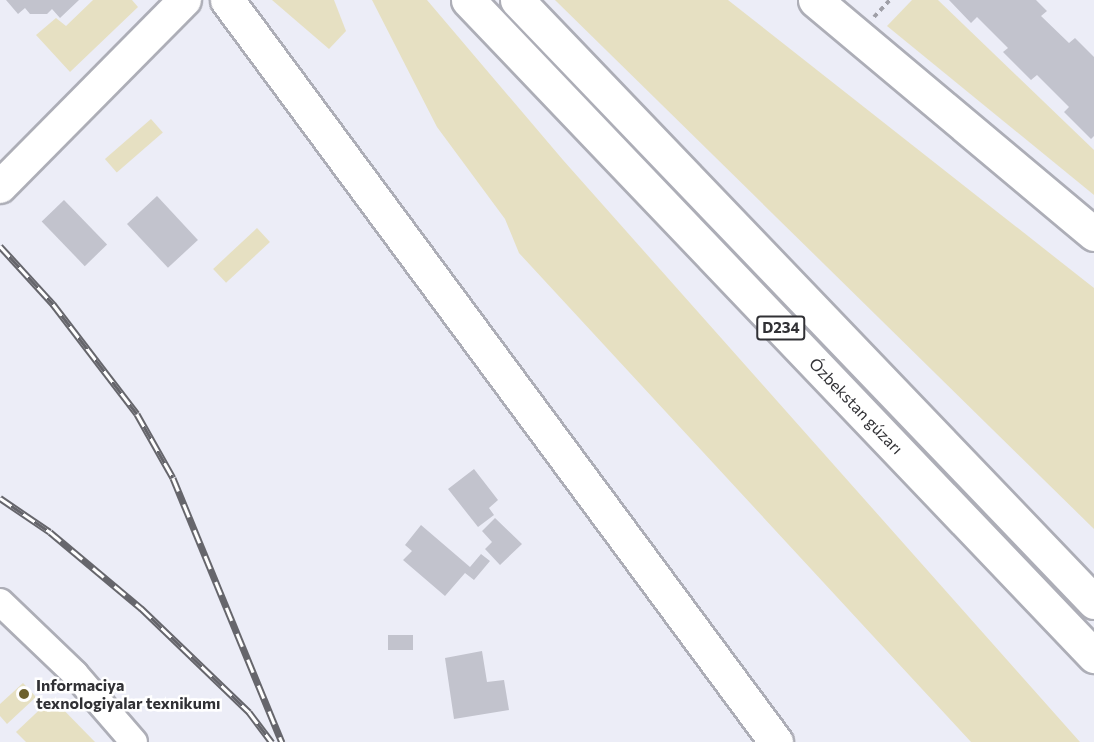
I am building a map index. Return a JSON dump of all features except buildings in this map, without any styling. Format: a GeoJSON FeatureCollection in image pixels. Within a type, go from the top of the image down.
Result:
{"type":"FeatureCollection","features":[{"type":"Feature","properties":{"kind":"main road"},"geometry":{"type":"LineString","coordinates":[[227,0],[776,742]]}},
{"type":"Feature","properties":{"kind":"main road","name":"Ózbekstan gúzarı"},"geometry":{"type":"LineString","coordinates":[[468,0],[1094,656]]}},
{"type":"Feature","properties":{"kind":"main road","name":"D234"},"geometry":{"type":"LineString","coordinates":[[517,0],[1094,602]]}},
{"type":"Feature","properties":{"kind":"main road"},"geometry":{"type":"LineString","coordinates":[[815,0],[1094,234]]}},
{"type":"Feature","properties":{"kind":"street"},"geometry":{"type":"LineString","coordinates":[[0,187],[185,0]]}},
{"type":"Feature","properties":{"kind":"street"},"geometry":{"type":"LineString","coordinates":[[0,602],[75,674],[134,742]]}},
{"type":"Feature","properties":{"kind":"path"},"geometry":{"type":"LineString","coordinates":[[874,17],[890,0]]}},
{"type":"Feature","properties":{"kind":"shaded area"},"geometry":{"type":"Polygon","coordinates":[[[93,0],[132,0],[138,7],[70,72],[36,35],[56,18],[66,26],[93,0]]]}},
{"type":"Feature","properties":{"kind":"shaded area"},"geometry":{"type":"Polygon","coordinates":[[[272,0],[334,0],[346,31],[329,49],[272,0]]]}},
{"type":"Feature","properties":{"kind":"shaded area"},"geometry":{"type":"Polygon","coordinates":[[[372,0],[427,0],[563,160],[1080,742],[971,742],[519,253],[505,219],[437,127],[372,0]]]}},
{"type":"Feature","properties":{"kind":"shaded area"},"geometry":{"type":"Polygon","coordinates":[[[555,0],[728,0],[1094,288],[1094,529],[555,0]]]}},
{"type":"Feature","properties":{"kind":"shaded area"},"geometry":{"type":"Polygon","coordinates":[[[912,0],[938,0],[1094,150],[1094,195],[887,26],[912,0]]]}},
{"type":"Feature","properties":{"kind":"shaded area"},"geometry":{"type":"Polygon","coordinates":[[[151,119],[163,133],[117,173],[105,159],[151,119]]]}},
{"type":"Feature","properties":{"kind":"shaded area"},"geometry":{"type":"Polygon","coordinates":[[[257,228],[270,242],[226,283],[213,269],[257,228]]]}},
{"type":"Feature","properties":{"kind":"shaded area"},"geometry":{"type":"Polygon","coordinates":[[[23,683],[36,697],[7,724],[0,716],[0,704],[23,683]]]}},
{"type":"Feature","properties":{"kind":"shaded area"},"geometry":{"type":"Polygon","coordinates":[[[52,698],[95,742],[26,742],[16,732],[52,698]]]}},
{"type":"Feature","properties":{"kind":"railway"},"geometry":{"type":"LineString","coordinates":[[0,246],[53,304],[137,414],[173,478],[282,742]]}},
{"type":"Feature","properties":{"kind":"railway"},"geometry":{"type":"LineString","coordinates":[[0,498],[50,532],[141,608],[249,712],[272,742]]}},
{"type":"Feature","properties":{"kind":"place","name":"Informaciya texnologiyalar texnikumı"},"geometry":{"type":"Point","coordinates":[24,694]}}]}
